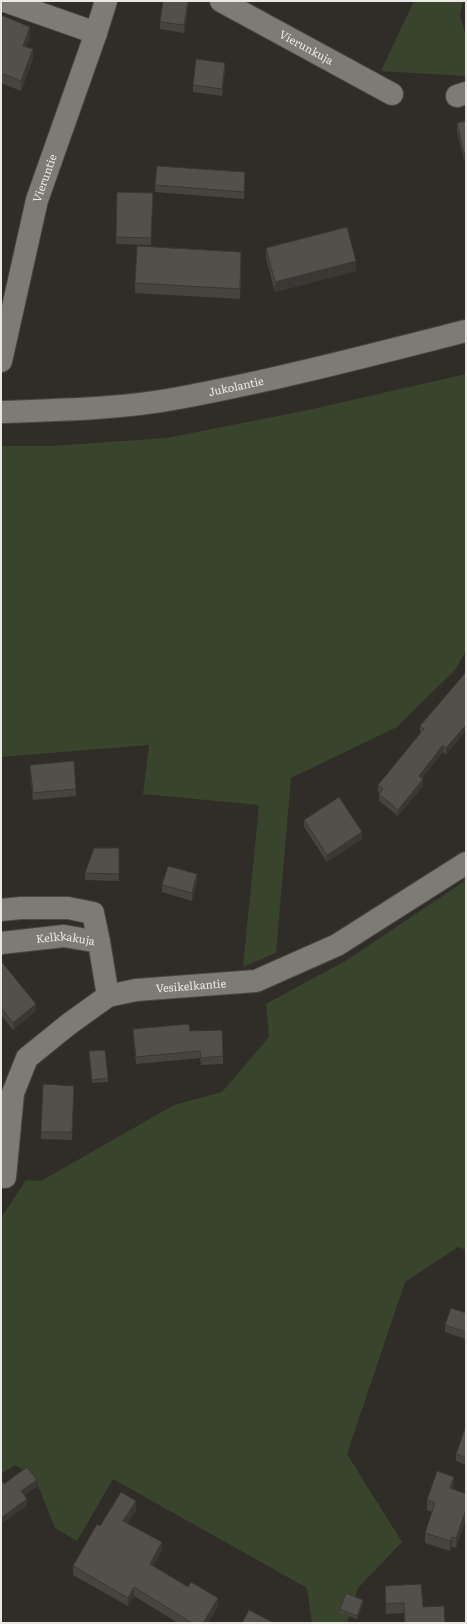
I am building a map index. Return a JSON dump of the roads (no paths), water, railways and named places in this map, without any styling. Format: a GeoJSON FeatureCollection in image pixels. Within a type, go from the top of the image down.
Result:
{"type":"FeatureCollection","features":[{"type":"Feature","properties":{"kind":"street"},"geometry":{"type":"LineString","coordinates":[[5,1],[96,33]]}},
{"type":"Feature","properties":{"kind":"street","name":"Vieruntie"},"geometry":{"type":"LineString","coordinates":[[1,362],[37,200],[106,1]]}},
{"type":"Feature","properties":{"kind":"street","name":"Vierunkuja"},"geometry":{"type":"LineString","coordinates":[[221,1],[392,94]]}},
{"type":"Feature","properties":{"kind":"street","name":"Jukolantie"},"geometry":{"type":"LineString","coordinates":[[1,412],[88,410],[178,399],[332,365],[466,331]]}},
{"type":"Feature","properties":{"kind":"street","name":"Vesikelkantie"},"geometry":{"type":"LineString","coordinates":[[5,1177],[13,1093],[27,1058],[69,1024],[108,996],[136,990],[256,981],[337,945],[466,862]]}},
{"type":"Feature","properties":{"kind":"street"},"geometry":{"type":"LineString","coordinates":[[1,910],[21,908],[68,908],[93,914],[99,942]]}},
{"type":"Feature","properties":{"kind":"street","name":"Kelkkakuja"},"geometry":{"type":"LineString","coordinates":[[1,943],[64,936],[99,942],[108,996]]}}]}
